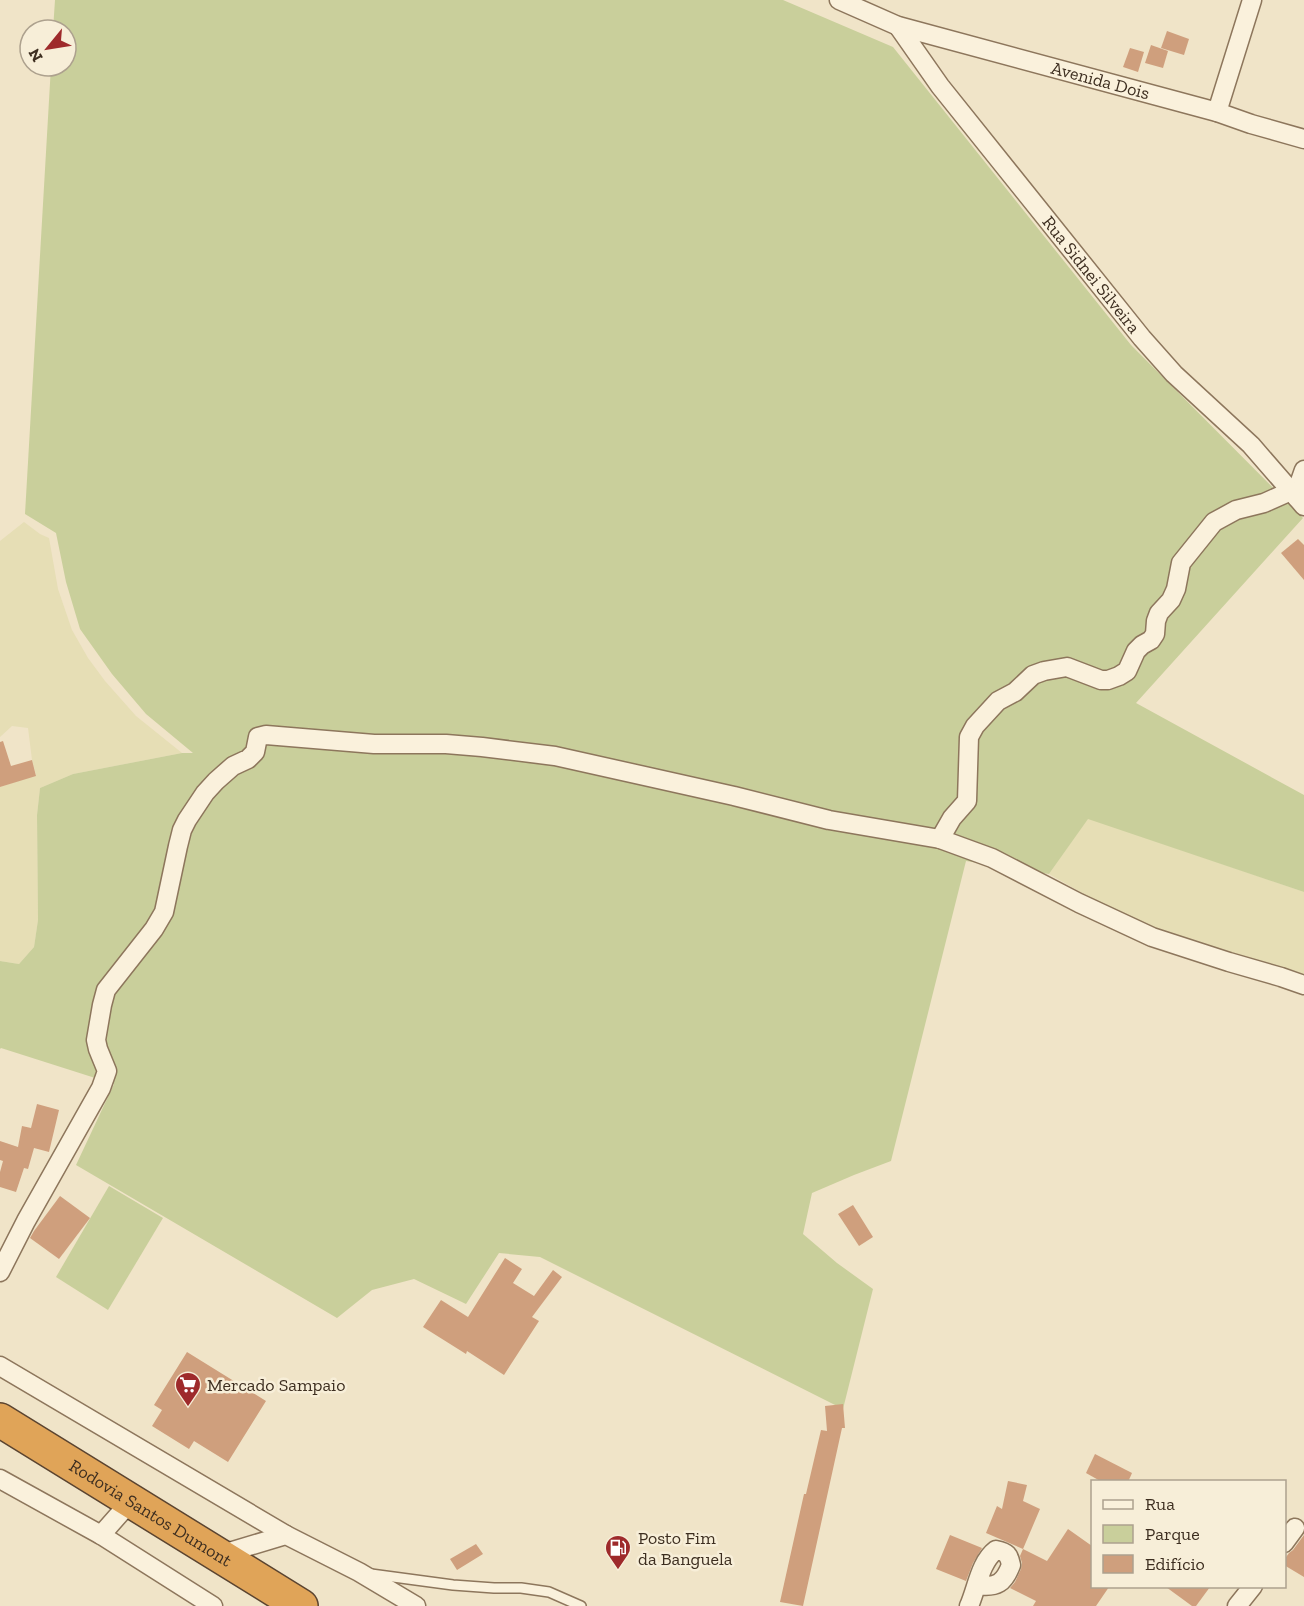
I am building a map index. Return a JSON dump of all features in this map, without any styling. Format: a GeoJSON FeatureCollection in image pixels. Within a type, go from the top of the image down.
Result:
{"type":"FeatureCollection","features":[{"type":"Feature","properties":{"kind":"highway","name":"Rodovia Santos Dumont"},"geometry":{"type":"LineString","coordinates":[[0,1420],[301,1606]]}},
{"type":"Feature","properties":{"kind":"street","name":"Avenida Dois"},"geometry":{"type":"LineString","coordinates":[[839,0],[898,26],[1217,112],[1304,139]]}},
{"type":"Feature","properties":{"kind":"street"},"geometry":{"type":"LineString","coordinates":[[1217,112],[1252,0]]}},
{"type":"Feature","properties":{"kind":"street","name":"Rua Sidnei Silveira"},"geometry":{"type":"LineString","coordinates":[[898,26],[940,86],[1142,338],[1174,374],[1251,445],[1298,498]]}},
{"type":"Feature","properties":{"kind":"street"},"geometry":{"type":"LineString","coordinates":[[940,839],[952,818],[967,801],[969,737],[975,726],[991,708],[998,701],[1015,692],[1033,675],[1044,671],[1067,668],[1101,680],[1124,674],[1136,651],[1151,640],[1155,634],[1159,613],[1171,600],[1176,589],[1181,563],[1214,522],[1236,510],[1298,498],[1304,470]]}},
{"type":"Feature","properties":{"kind":"street"},"geometry":{"type":"LineString","coordinates":[[0,1272],[101,1088],[107,1071],[96,1040],[106,990],[154,929],[164,912],[182,830],[205,793],[216,781],[233,766],[255,753],[260,736],[374,744],[446,744],[555,756],[829,820],[940,839],[992,858],[1079,903],[1152,937],[1304,985]]}},
{"type":"Feature","properties":{"kind":"street"},"geometry":{"type":"LineString","coordinates":[[0,1366],[286,1535],[359,1572],[416,1606]]}},
{"type":"Feature","properties":{"kind":"street"},"geometry":{"type":"LineString","coordinates":[[0,1479],[101,1535],[213,1606]]}},
{"type":"Feature","properties":{"kind":"street"},"geometry":{"type":"LineString","coordinates":[[101,1535],[131,1501]]}},
{"type":"Feature","properties":{"kind":"street"},"geometry":{"type":"LineString","coordinates":[[1286,1540],[1295,1528]]}},
{"type":"Feature","properties":{"kind":"street"},"geometry":{"type":"LineString","coordinates":[[219,1555],[286,1535]]}},
{"type":"Feature","properties":{"kind":"street"},"geometry":{"type":"LineString","coordinates":[[969,1606],[977,1585]]}},
{"type":"Feature","properties":{"kind":"street"},"geometry":{"type":"LineString","coordinates":[[1237,1606],[1252,1588]]}},
{"type":"Feature","properties":{"kind":"lane"},"geometry":{"type":"LineString","coordinates":[[359,1572],[453,1585],[521,1588],[549,1592],[581,1606]]}},
{"type":"Feature","properties":{"kind":"shaded area"},"geometry":{"type":"Polygon","coordinates":[[[24,522],[49,538],[58,589],[72,630],[88,658],[136,716],[182,753],[73,774],[40,788],[37,815],[38,920],[34,947],[19,964],[0,961],[0,787],[36,775],[28,728],[12,726],[0,737],[0,541],[24,522]]]}},
{"type":"Feature","properties":{"kind":"shaded area"},"geometry":{"type":"Polygon","coordinates":[[[1088,818],[1304,892],[1304,975],[1150,928],[1117,913],[1049,874],[1088,818]]]}},
{"type":"Feature","properties":{"kind":"green space"},"geometry":{"type":"Polygon","coordinates":[[[55,0],[783,0],[893,47],[1131,345],[1303,518],[1136,703],[1304,795],[1304,892],[1088,819],[1049,874],[966,861],[891,1161],[812,1193],[803,1234],[873,1289],[843,1409],[540,1257],[499,1253],[466,1304],[414,1279],[372,1290],[337,1318],[76,1165],[114,1084],[0,1049],[0,961],[19,964],[34,947],[38,920],[37,815],[40,788],[73,774],[182,753],[193,753],[146,714],[112,674],[80,629],[66,582],[56,533],[25,514],[50,78],[78,78],[78,18],[54,18],[55,0]]]}},
{"type":"Feature","properties":{"kind":"green space"},"geometry":{"type":"Polygon","coordinates":[[[109,1186],[163,1218],[108,1310],[56,1277],[109,1186]]]}},
{"type":"Feature","properties":{"kind":"building"},"geometry":{"type":"Polygon","coordinates":[[[1167,31],[1189,39],[1184,55],[1161,48],[1167,31]]]}},
{"type":"Feature","properties":{"kind":"building"},"geometry":{"type":"Polygon","coordinates":[[[1151,45],[1168,51],[1163,68],[1145,63],[1151,45]]]}},
{"type":"Feature","properties":{"kind":"building"},"geometry":{"type":"Polygon","coordinates":[[[1130,48],[1144,52],[1138,72],[1123,67],[1130,48]]]}},
{"type":"Feature","properties":{"kind":"building"},"geometry":{"type":"Polygon","coordinates":[[[1298,539],[1304,545],[1304,580],[1281,553],[1298,539]]]}},
{"type":"Feature","properties":{"kind":"building"},"geometry":{"type":"Polygon","coordinates":[[[3,741],[11,766],[32,760],[36,776],[0,787],[0,742],[3,741]]]}},
{"type":"Feature","properties":{"kind":"building"},"geometry":{"type":"Polygon","coordinates":[[[37,1104],[59,1110],[49,1152],[34,1148],[28,1169],[24,1168],[16,1192],[0,1187],[3,1161],[0,1160],[0,1141],[18,1147],[22,1126],[31,1128],[37,1104]]]}},
{"type":"Feature","properties":{"kind":"building"},"geometry":{"type":"Polygon","coordinates":[[[60,1196],[90,1218],[59,1259],[30,1238],[60,1196]]]}},
{"type":"Feature","properties":{"kind":"building"},"geometry":{"type":"Polygon","coordinates":[[[853,1205],[873,1237],[859,1246],[838,1214],[853,1205]]]}},
{"type":"Feature","properties":{"kind":"building"},"geometry":{"type":"Polygon","coordinates":[[[505,1258],[522,1269],[513,1283],[534,1296],[553,1270],[562,1277],[532,1317],[539,1321],[504,1375],[423,1327],[441,1300],[468,1317],[505,1258]]]}},
{"type":"Feature","properties":{"kind":"building"},"geometry":{"type":"Polygon","coordinates":[[[187,1352],[266,1401],[228,1462],[194,1441],[189,1449],[152,1426],[162,1410],[154,1405],[187,1352]]]}},
{"type":"Feature","properties":{"kind":"building"},"geometry":{"type":"Polygon","coordinates":[[[843,1404],[845,1428],[842,1428],[803,1606],[780,1602],[821,1430],[827,1431],[825,1406],[843,1404]]]}},
{"type":"Feature","properties":{"kind":"building"},"geometry":{"type":"Polygon","coordinates":[[[1095,1454],[1132,1473],[1129,1480],[1098,1480],[1086,1473],[1095,1454]]]}},
{"type":"Feature","properties":{"kind":"building"},"geometry":{"type":"Polygon","coordinates":[[[1008,1481],[1027,1485],[1023,1501],[1040,1509],[1023,1549],[986,1533],[997,1506],[1002,1509],[1008,1481]]]}},
{"type":"Feature","properties":{"kind":"building"},"geometry":{"type":"Polygon","coordinates":[[[1068,1529],[1091,1545],[1091,1588],[1108,1588],[1096,1606],[1033,1606],[1036,1601],[1010,1588],[1021,1569],[1020,1556],[1023,1549],[1047,1561],[1068,1529]]]}},
{"type":"Feature","properties":{"kind":"building"},"geometry":{"type":"Polygon","coordinates":[[[950,1535],[982,1548],[966,1581],[936,1569],[950,1535]]]}},
{"type":"Feature","properties":{"kind":"building"},"geometry":{"type":"Polygon","coordinates":[[[1304,1535],[1304,1577],[1286,1566],[1286,1557],[1304,1535]]]}},
{"type":"Feature","properties":{"kind":"building"},"geometry":{"type":"Polygon","coordinates":[[[476,1544],[483,1554],[457,1570],[450,1559],[476,1544]]]}},
{"type":"Feature","properties":{"kind":"building"},"geometry":{"type":"Polygon","coordinates":[[[1167,1588],[1209,1588],[1196,1606],[1192,1606],[1167,1588]]]}},
{"type":"Feature","properties":{"kind":"place","name":"Mercado Sampaio"},"geometry":{"type":"Point","coordinates":[188,1408]}},
{"type":"Feature","properties":{"kind":"place","name":"Posto Fim da Banguela"},"geometry":{"type":"Point","coordinates":[618,1571]}}]}
